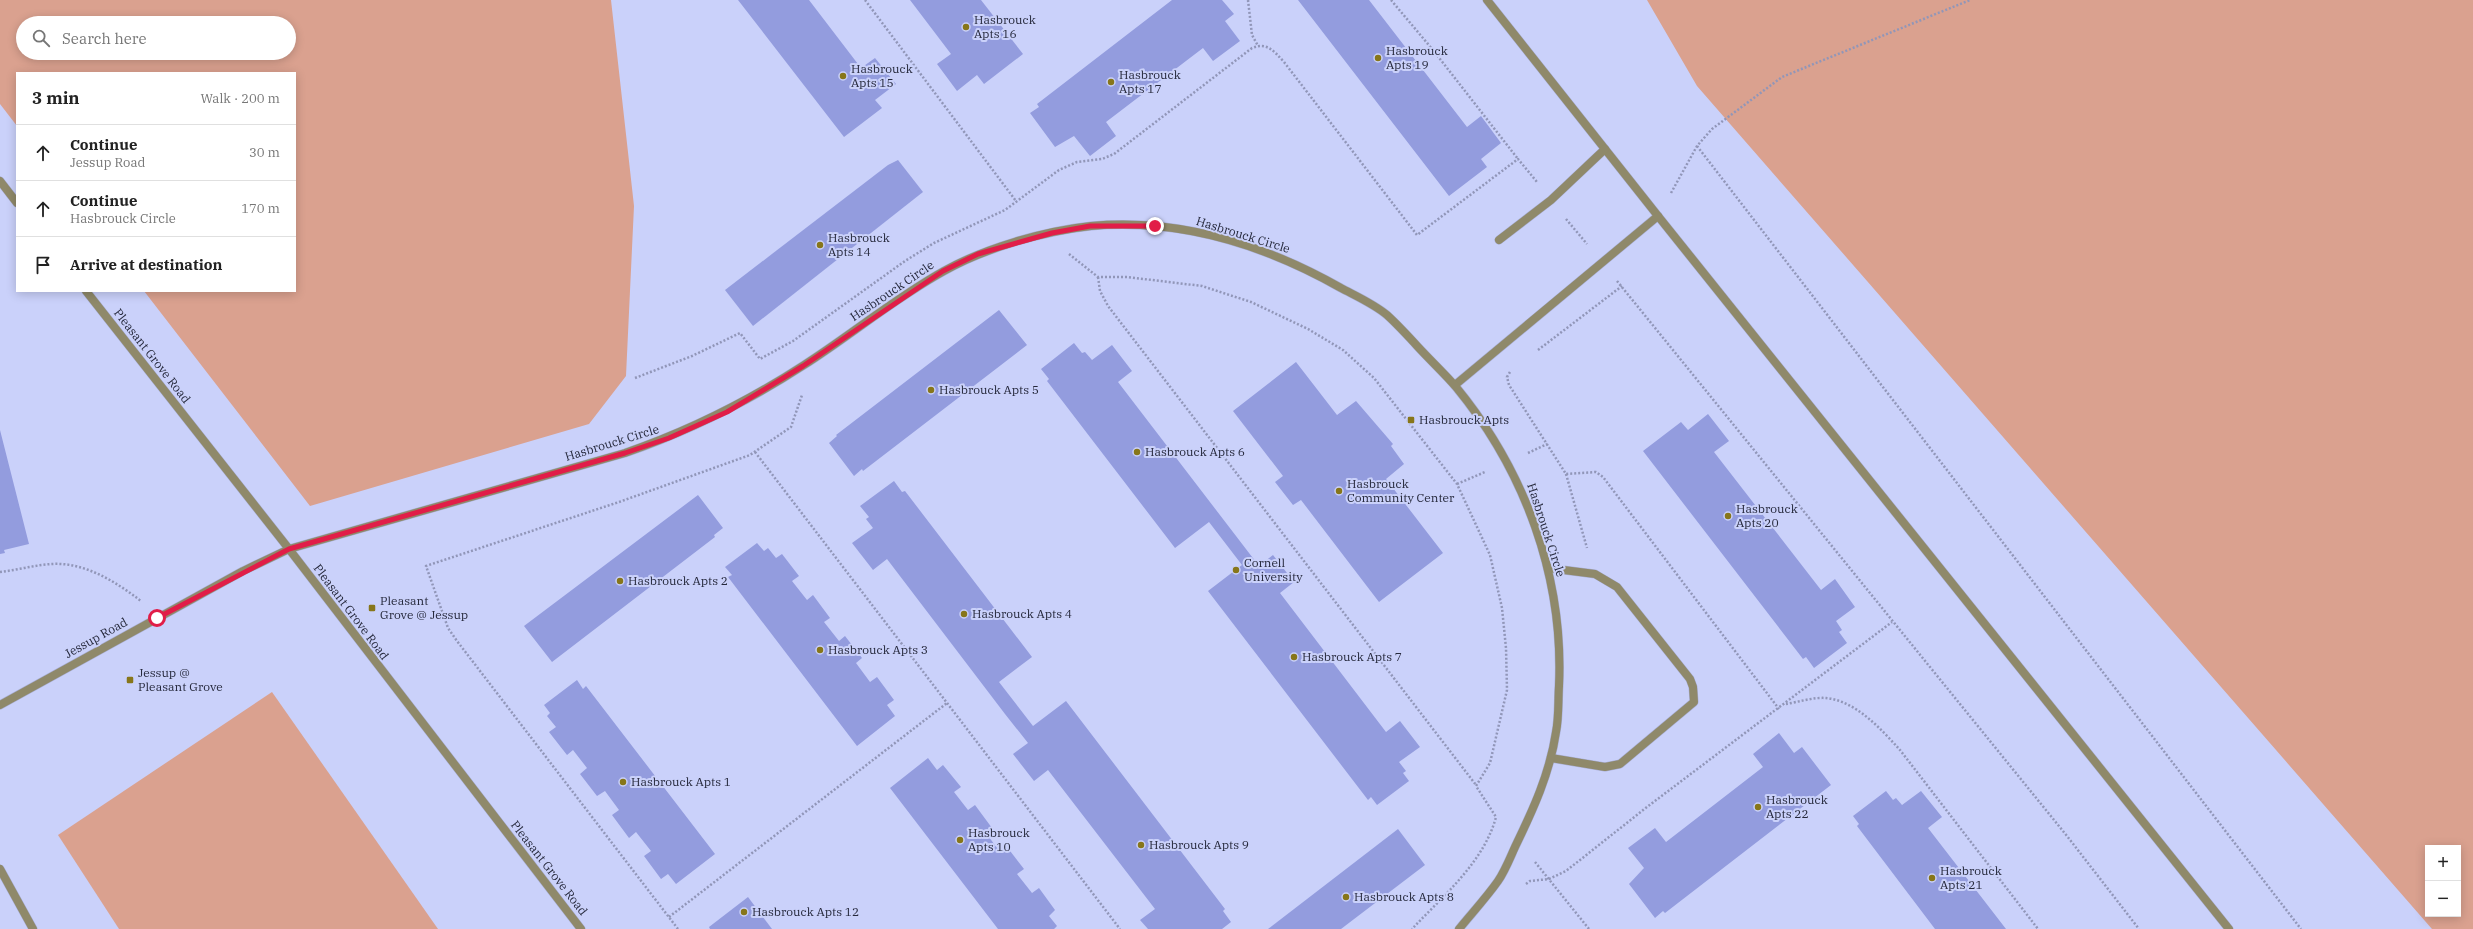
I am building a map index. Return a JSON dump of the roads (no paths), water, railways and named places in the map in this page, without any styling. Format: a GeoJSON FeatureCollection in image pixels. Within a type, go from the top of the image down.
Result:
{"type":"FeatureCollection","features":[{"type":"Feature","properties":{"kind":"street"},"geometry":{"type":"LineString","coordinates":[[1487,0],[2229,929]]}},
{"type":"Feature","properties":{"kind":"street"},"geometry":{"type":"LineString","coordinates":[[1499,240],[1551,200],[1605,149]]}},
{"type":"Feature","properties":{"kind":"street"},"geometry":{"type":"LineString","coordinates":[[0,181],[16,202]]}},
{"type":"Feature","properties":{"kind":"street"},"geometry":{"type":"LineString","coordinates":[[1454,385],[1658,216]]}},
{"type":"Feature","properties":{"kind":"street","name":"Hasbrouck Circle"},"geometry":{"type":"LineString","coordinates":[[289,549],[625,453],[669,438],[727,412],[803,366],[943,271],[978,254],[1052,233],[1090,226],[1155,226],[1206,233],[1282,258],[1319,275],[1385,313],[1454,385],[1485,426],[1522,490],[1548,568],[1556,608],[1561,648],[1557,729],[1551,758],[1535,806],[1500,880],[1459,929]]}},
{"type":"Feature","properties":{"kind":"street","name":"Pleasant Grove Road"},"geometry":{"type":"LineString","coordinates":[[87,292],[289,549],[581,929]]}},
{"type":"Feature","properties":{"kind":"street","name":"Jessup Road"},"geometry":{"type":"LineString","coordinates":[[0,705],[157,618],[289,549]]}},
{"type":"Feature","properties":{"kind":"street"},"geometry":{"type":"LineString","coordinates":[[1548,568],[1595,574],[1618,587],[1690,678],[1694,687],[1694,702],[1620,764],[1605,767],[1551,758]]}},
{"type":"Feature","properties":{"kind":"street"},"geometry":{"type":"LineString","coordinates":[[0,869],[33,929]]}},
{"type":"Feature","properties":{"kind":"place","name":"Hasbrouck Apts 16"},"geometry":{"type":"Point","coordinates":[966,27]}},
{"type":"Feature","properties":{"kind":"place","name":"Hasbrouck Apts 19"},"geometry":{"type":"Point","coordinates":[1378,58]}},
{"type":"Feature","properties":{"kind":"place","name":"Hasbrouck Apts 15"},"geometry":{"type":"Point","coordinates":[843,76]}},
{"type":"Feature","properties":{"kind":"place","name":"Hasbrouck Apts 17"},"geometry":{"type":"Point","coordinates":[1111,82]}},
{"type":"Feature","properties":{"kind":"place","name":"Hasbrouck Apts 14"},"geometry":{"type":"Point","coordinates":[820,245]}},
{"type":"Feature","properties":{"kind":"place","name":"Hasbrouck Apts 5"},"geometry":{"type":"Point","coordinates":[931,390]}},
{"type":"Feature","properties":{"kind":"place","name":"Hasbrouck Apts"},"geometry":{"type":"Point","coordinates":[1411,420]}},
{"type":"Feature","properties":{"kind":"place","name":"Hasbrouck Apts 6"},"geometry":{"type":"Point","coordinates":[1137,452]}},
{"type":"Feature","properties":{"kind":"place","name":"Hasbrouck Community Center"},"geometry":{"type":"Point","coordinates":[1339,491]}},
{"type":"Feature","properties":{"kind":"place","name":"Hasbrouck Apts 20"},"geometry":{"type":"Point","coordinates":[1728,516]}},
{"type":"Feature","properties":{"kind":"place","name":"Cornell University"},"geometry":{"type":"Point","coordinates":[1236,570]}},
{"type":"Feature","properties":{"kind":"place","name":"Hasbrouck Apts 2"},"geometry":{"type":"Point","coordinates":[620,581]}},
{"type":"Feature","properties":{"kind":"place","name":"Pleasant Grove @ Jessup"},"geometry":{"type":"Point","coordinates":[372,608]}},
{"type":"Feature","properties":{"kind":"place","name":"Hasbrouck Apts 4"},"geometry":{"type":"Point","coordinates":[964,614]}},
{"type":"Feature","properties":{"kind":"place","name":"Hasbrouck Apts 3"},"geometry":{"type":"Point","coordinates":[820,650]}},
{"type":"Feature","properties":{"kind":"place","name":"Hasbrouck Apts 7"},"geometry":{"type":"Point","coordinates":[1294,657]}},
{"type":"Feature","properties":{"kind":"place","name":"Jessup @ Pleasant Grove"},"geometry":{"type":"Point","coordinates":[130,680]}},
{"type":"Feature","properties":{"kind":"place","name":"Hasbrouck Apts 1"},"geometry":{"type":"Point","coordinates":[623,782]}},
{"type":"Feature","properties":{"kind":"place","name":"Hasbrouck Apts 22"},"geometry":{"type":"Point","coordinates":[1758,807]}},
{"type":"Feature","properties":{"kind":"place","name":"Hasbrouck Apts 10"},"geometry":{"type":"Point","coordinates":[960,840]}},
{"type":"Feature","properties":{"kind":"place","name":"Hasbrouck Apts 9"},"geometry":{"type":"Point","coordinates":[1141,845]}},
{"type":"Feature","properties":{"kind":"place","name":"Hasbrouck Apts 21"},"geometry":{"type":"Point","coordinates":[1932,878]}},
{"type":"Feature","properties":{"kind":"place","name":"Hasbrouck Apts 8"},"geometry":{"type":"Point","coordinates":[1346,897]}},
{"type":"Feature","properties":{"kind":"place","name":"Hasbrouck Apts 12"},"geometry":{"type":"Point","coordinates":[744,912]}}]}
